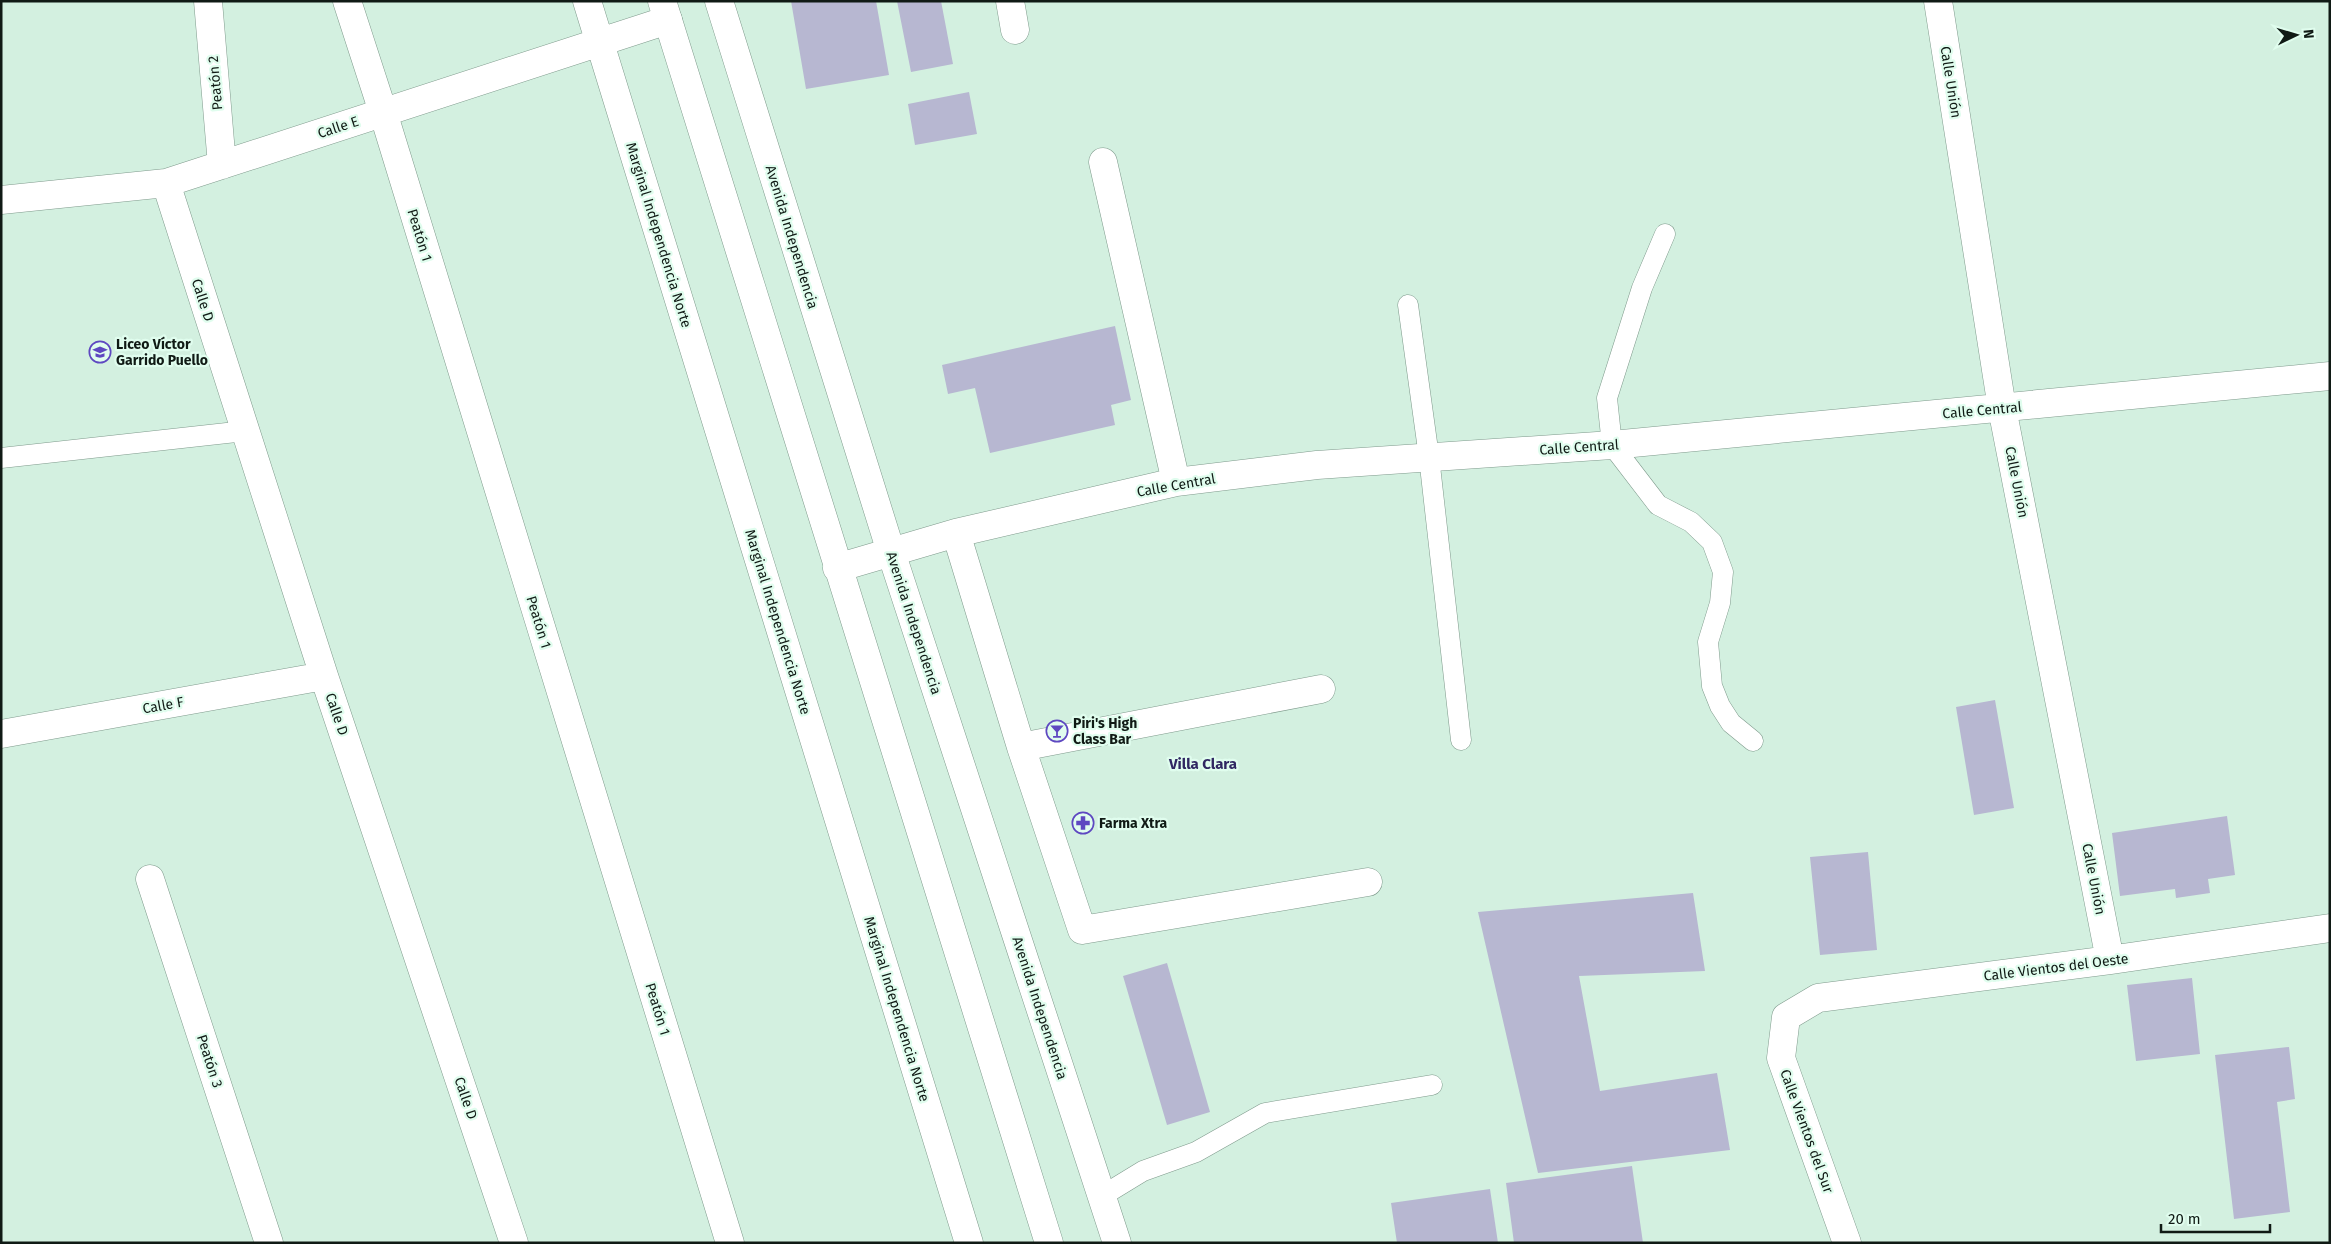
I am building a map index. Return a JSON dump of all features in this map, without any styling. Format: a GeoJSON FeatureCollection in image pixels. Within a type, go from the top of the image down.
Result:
{"type":"FeatureCollection","features":[{"type":"Feature","properties":{"kind":"street","name":"Peatón 2"},"geometry":{"type":"LineString","coordinates":[[208,1],[222,165]]}},
{"type":"Feature","properties":{"kind":"street","name":"Peatón 1"},"geometry":{"type":"LineString","coordinates":[[347,1],[383,112],[730,1243]]}},
{"type":"Feature","properties":{"kind":"street","name":"Marginal Independencia Norte"},"geometry":{"type":"LineString","coordinates":[[587,1],[969,1243]]}},
{"type":"Feature","properties":{"kind":"street","name":"Avenida Independencia"},"geometry":{"type":"LineString","coordinates":[[719,1],[891,552],[1117,1243]]}},
{"type":"Feature","properties":{"kind":"street"},"geometry":{"type":"LineString","coordinates":[[1010,1],[1015,30]]}},
{"type":"Feature","properties":{"kind":"street","name":"Calle Unión"},"geometry":{"type":"LineString","coordinates":[[1938,1],[2002,408],[2110,960]]}},
{"type":"Feature","properties":{"kind":"street","name":"Calle E"},"geometry":{"type":"LineString","coordinates":[[2,196],[166,183],[600,42],[665,11]]}},
{"type":"Feature","properties":{"kind":"street"},"geometry":{"type":"LineString","coordinates":[[665,11],[837,568],[1049,1243]]}},
{"type":"Feature","properties":{"kind":"street"},"geometry":{"type":"LineString","coordinates":[[1103,162],[1176,482]]}},
{"type":"Feature","properties":{"kind":"street","name":"Calle D"},"geometry":{"type":"LineString","coordinates":[[166,183],[324,676],[514,1243]]}},
{"type":"Feature","properties":{"kind":"street","name":"Calle Central"},"geometry":{"type":"LineString","coordinates":[[837,568],[956,533],[1176,482],[1318,465],[1612,445],[2330,376]]}},
{"type":"Feature","properties":{"kind":"street"},"geometry":{"type":"LineString","coordinates":[[956,533],[1021,747],[1082,930],[1368,882]]}},
{"type":"Feature","properties":{"kind":"street","name":"Calle F"},"geometry":{"type":"LineString","coordinates":[[1,734],[324,676]]}},
{"type":"Feature","properties":{"kind":"street"},"geometry":{"type":"LineString","coordinates":[[1021,747],[1322,690]]}},
{"type":"Feature","properties":{"kind":"street","name":"Peatón 3"},"geometry":{"type":"LineString","coordinates":[[150,879],[269,1243]]}},
{"type":"Feature","properties":{"kind":"street","name":"Calle Vientos del Oeste"},"geometry":{"type":"LineString","coordinates":[[1786,1017],[1818,998],[2110,960],[2330,928]]}},
{"type":"Feature","properties":{"kind":"street","name":"Calle Vientos del Sur"},"geometry":{"type":"LineString","coordinates":[[1786,1017],[1781,1058],[1847,1243]]}},
{"type":"Feature","properties":{"kind":"lane"},"geometry":{"type":"LineString","coordinates":[[1665,234],[1642,288],[1607,398],[1612,445],[1658,505],[1691,522],[1712,542],[1724,572],[1720,603],[1708,642],[1712,686],[1720,706],[1731,723],[1753,741]]}},
{"type":"Feature","properties":{"kind":"lane"},"geometry":{"type":"LineString","coordinates":[[1408,305],[1429,457],[1461,740]]}},
{"type":"Feature","properties":{"kind":"lane"},"geometry":{"type":"LineString","coordinates":[[1,458],[245,431]]}},
{"type":"Feature","properties":{"kind":"lane"},"geometry":{"type":"LineString","coordinates":[[1102,1196],[1143,1172],[1196,1152],[1265,1113],[1432,1085]]}},
{"type":"Feature","properties":{"kind":"building"},"geometry":{"type":"Polygon","coordinates":[[[791,1],[876,1],[889,75],[806,89],[791,1]]]}},
{"type":"Feature","properties":{"kind":"building"},"geometry":{"type":"Polygon","coordinates":[[[897,1],[941,1],[953,64],[911,72],[897,1]]]}},
{"type":"Feature","properties":{"kind":"building"},"geometry":{"type":"Polygon","coordinates":[[[969,92],[977,134],[915,145],[908,104],[969,92]]]}},
{"type":"Feature","properties":{"kind":"building"},"geometry":{"type":"Polygon","coordinates":[[[1115,326],[1131,400],[1111,405],[1115,425],[990,453],[975,388],[948,394],[942,365],[1115,326]]]}},
{"type":"Feature","properties":{"kind":"building"},"geometry":{"type":"Polygon","coordinates":[[[1995,700],[2014,808],[1974,815],[1956,707],[1995,700]]]}},
{"type":"Feature","properties":{"kind":"building"},"geometry":{"type":"Polygon","coordinates":[[[2227,816],[2235,875],[2208,879],[2210,893],[2176,898],[2175,889],[2120,896],[2112,833],[2227,816]]]}},
{"type":"Feature","properties":{"kind":"building"},"geometry":{"type":"Polygon","coordinates":[[[1868,852],[1877,950],[1820,955],[1810,857],[1868,852]]]}},
{"type":"Feature","properties":{"kind":"building"},"geometry":{"type":"Polygon","coordinates":[[[1693,893],[1705,971],[1579,976],[1600,1091],[1717,1073],[1730,1150],[1538,1173],[1478,912],[1693,893]]]}},
{"type":"Feature","properties":{"kind":"building"},"geometry":{"type":"Polygon","coordinates":[[[1167,963],[1210,1112],[1167,1125],[1123,976],[1167,963]]]}},
{"type":"Feature","properties":{"kind":"building"},"geometry":{"type":"Polygon","coordinates":[[[2192,978],[2200,1054],[2136,1061],[2127,985],[2192,978]]]}},
{"type":"Feature","properties":{"kind":"building"},"geometry":{"type":"Polygon","coordinates":[[[2289,1047],[2295,1099],[2277,1102],[2290,1212],[2234,1219],[2215,1055],[2289,1047]]]}},
{"type":"Feature","properties":{"kind":"building"},"geometry":{"type":"Polygon","coordinates":[[[1632,1166],[1643,1243],[1514,1243],[1506,1183],[1632,1166]]]}},
{"type":"Feature","properties":{"kind":"building"},"geometry":{"type":"Polygon","coordinates":[[[1490,1189],[1498,1243],[1397,1243],[1391,1203],[1490,1189]]]}},
{"type":"Feature","properties":{"kind":"place","name":"Liceo Víctor Garrido Puello"},"geometry":{"type":"Point","coordinates":[100,352]}},
{"type":"Feature","properties":{"kind":"place","name":"Piri's High Class Bar"},"geometry":{"type":"Point","coordinates":[1057,731]}},
{"type":"Feature","properties":{"kind":"place","name":"Farma Xtra"},"geometry":{"type":"Point","coordinates":[1083,823]}},
{"type":"Feature","properties":{"kind":"district","name":"Villa Clara"},"geometry":{"type":"Point","coordinates":[1203,764]}}]}
